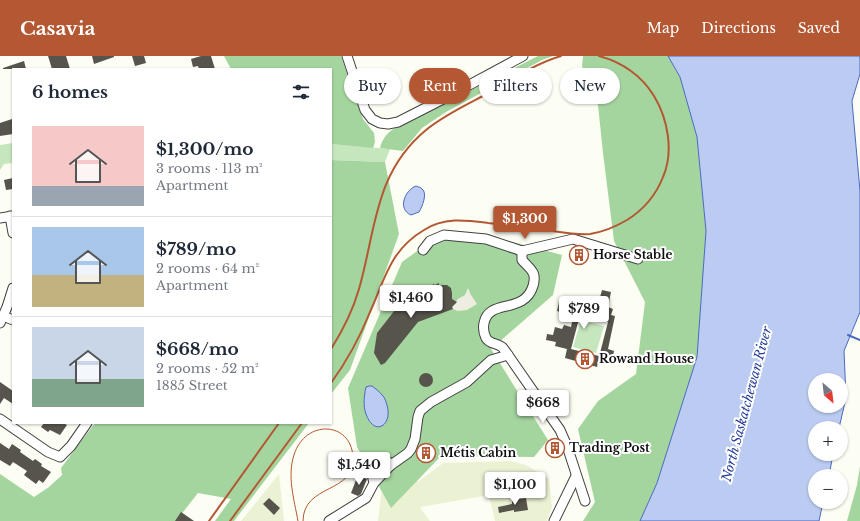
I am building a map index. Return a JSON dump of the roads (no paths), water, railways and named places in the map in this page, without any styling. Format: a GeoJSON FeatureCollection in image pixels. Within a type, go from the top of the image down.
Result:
{"type":"FeatureCollection","features":[{"type":"Feature","properties":{"kind":"street"},"geometry":{"type":"LineString","coordinates":[[347,56],[365,110],[372,119],[380,124],[398,122],[523,56]]}},
{"type":"Feature","properties":{"kind":"street"},"geometry":{"type":"LineString","coordinates":[[0,218],[12,216]]}},
{"type":"Feature","properties":{"kind":"street"},"geometry":{"type":"LineString","coordinates":[[423,250],[430,241],[444,236],[486,238],[522,251],[573,239],[638,259]]}},
{"type":"Feature","properties":{"kind":"street"},"geometry":{"type":"LineString","coordinates":[[522,251],[522,260],[529,266],[533,273],[534,278],[532,291],[520,303],[490,312],[486,317],[484,327],[485,338],[501,347],[508,354],[560,430],[567,446],[585,501]]}},
{"type":"Feature","properties":{"kind":"street"},"geometry":{"type":"LineString","coordinates":[[2,320],[12,294]]}},
{"type":"Feature","properties":{"kind":"street"},"geometry":{"type":"LineString","coordinates":[[329,521],[366,498],[374,483],[391,465],[408,453],[415,439],[420,411],[438,398],[468,382],[491,360],[508,354]]}},
{"type":"Feature","properties":{"kind":"street"},"geometry":{"type":"LineString","coordinates":[[0,419],[48,452],[60,457],[71,446],[86,424]]}},
{"type":"Feature","properties":{"kind":"street"},"geometry":{"type":"LineString","coordinates":[[554,521],[576,476]]}},
{"type":"Feature","properties":{"kind":"water","name":"North Saskatchewan River"},"geometry":{"type":"Polygon","coordinates":[[[668,56],[859,56],[860,58],[860,74],[852,101],[860,191],[860,312],[844,351],[845,373],[808,373],[808,413],[842,413],[841,421],[808,421],[808,461],[832,461],[830,469],[808,469],[808,509],[822,509],[819,521],[640,521],[657,483],[697,357],[706,231],[697,137],[680,77],[668,56]]]}},
{"type":"Feature","properties":{"kind":"water"},"geometry":{"type":"Polygon","coordinates":[[[416,186],[424,191],[423,204],[419,212],[411,215],[404,208],[404,200],[409,191],[416,186]]]}},
{"type":"Feature","properties":{"kind":"water"},"geometry":{"type":"Polygon","coordinates":[[[372,386],[381,393],[387,405],[387,418],[382,426],[378,427],[369,421],[364,408],[366,387],[372,386]]]}},
{"type":"Feature","properties":{"kind":"waterway"},"geometry":{"type":"LineString","coordinates":[[848,335],[860,340]]}},
{"type":"Feature","properties":{"kind":"tram line"},"geometry":{"type":"LineString","coordinates":[[298,521],[291,479],[294,455],[300,443],[308,435],[317,430],[327,429],[336,431],[344,436],[350,445],[353,457],[352,469],[346,477],[311,500],[305,509],[303,521]]}},
{"type":"Feature","properties":{"kind":"railway"},"geometry":{"type":"LineString","coordinates":[[332,347],[340,335],[357,297],[379,204],[386,184],[396,165],[409,147],[426,130],[461,107],[532,68],[561,56]]}},
{"type":"Feature","properties":{"kind":"railway"},"geometry":{"type":"LineString","coordinates":[[332,381],[357,340],[390,266],[396,256],[403,247],[424,230],[439,223],[463,220],[568,233],[590,234],[604,231],[622,223],[638,212],[648,202],[660,184],[668,157],[668,136],[663,115],[654,96],[644,82],[623,66],[599,56]]}},
{"type":"Feature","properties":{"kind":"railway"},"geometry":{"type":"LineString","coordinates":[[209,521],[278,424]]}},
{"type":"Feature","properties":{"kind":"railway"},"geometry":{"type":"LineString","coordinates":[[230,521],[301,424]]}},
{"type":"Feature","properties":{"kind":"place","name":"Horse Stable"},"geometry":{"type":"Point","coordinates":[579,255]}},
{"type":"Feature","properties":{"kind":"place","name":"Rowand House"},"geometry":{"type":"Point","coordinates":[585,359]}},
{"type":"Feature","properties":{"kind":"place","name":"Trading Post"},"geometry":{"type":"Point","coordinates":[555,448]}},
{"type":"Feature","properties":{"kind":"place","name":"Métis Cabin"},"geometry":{"type":"Point","coordinates":[426,453]}}]}
